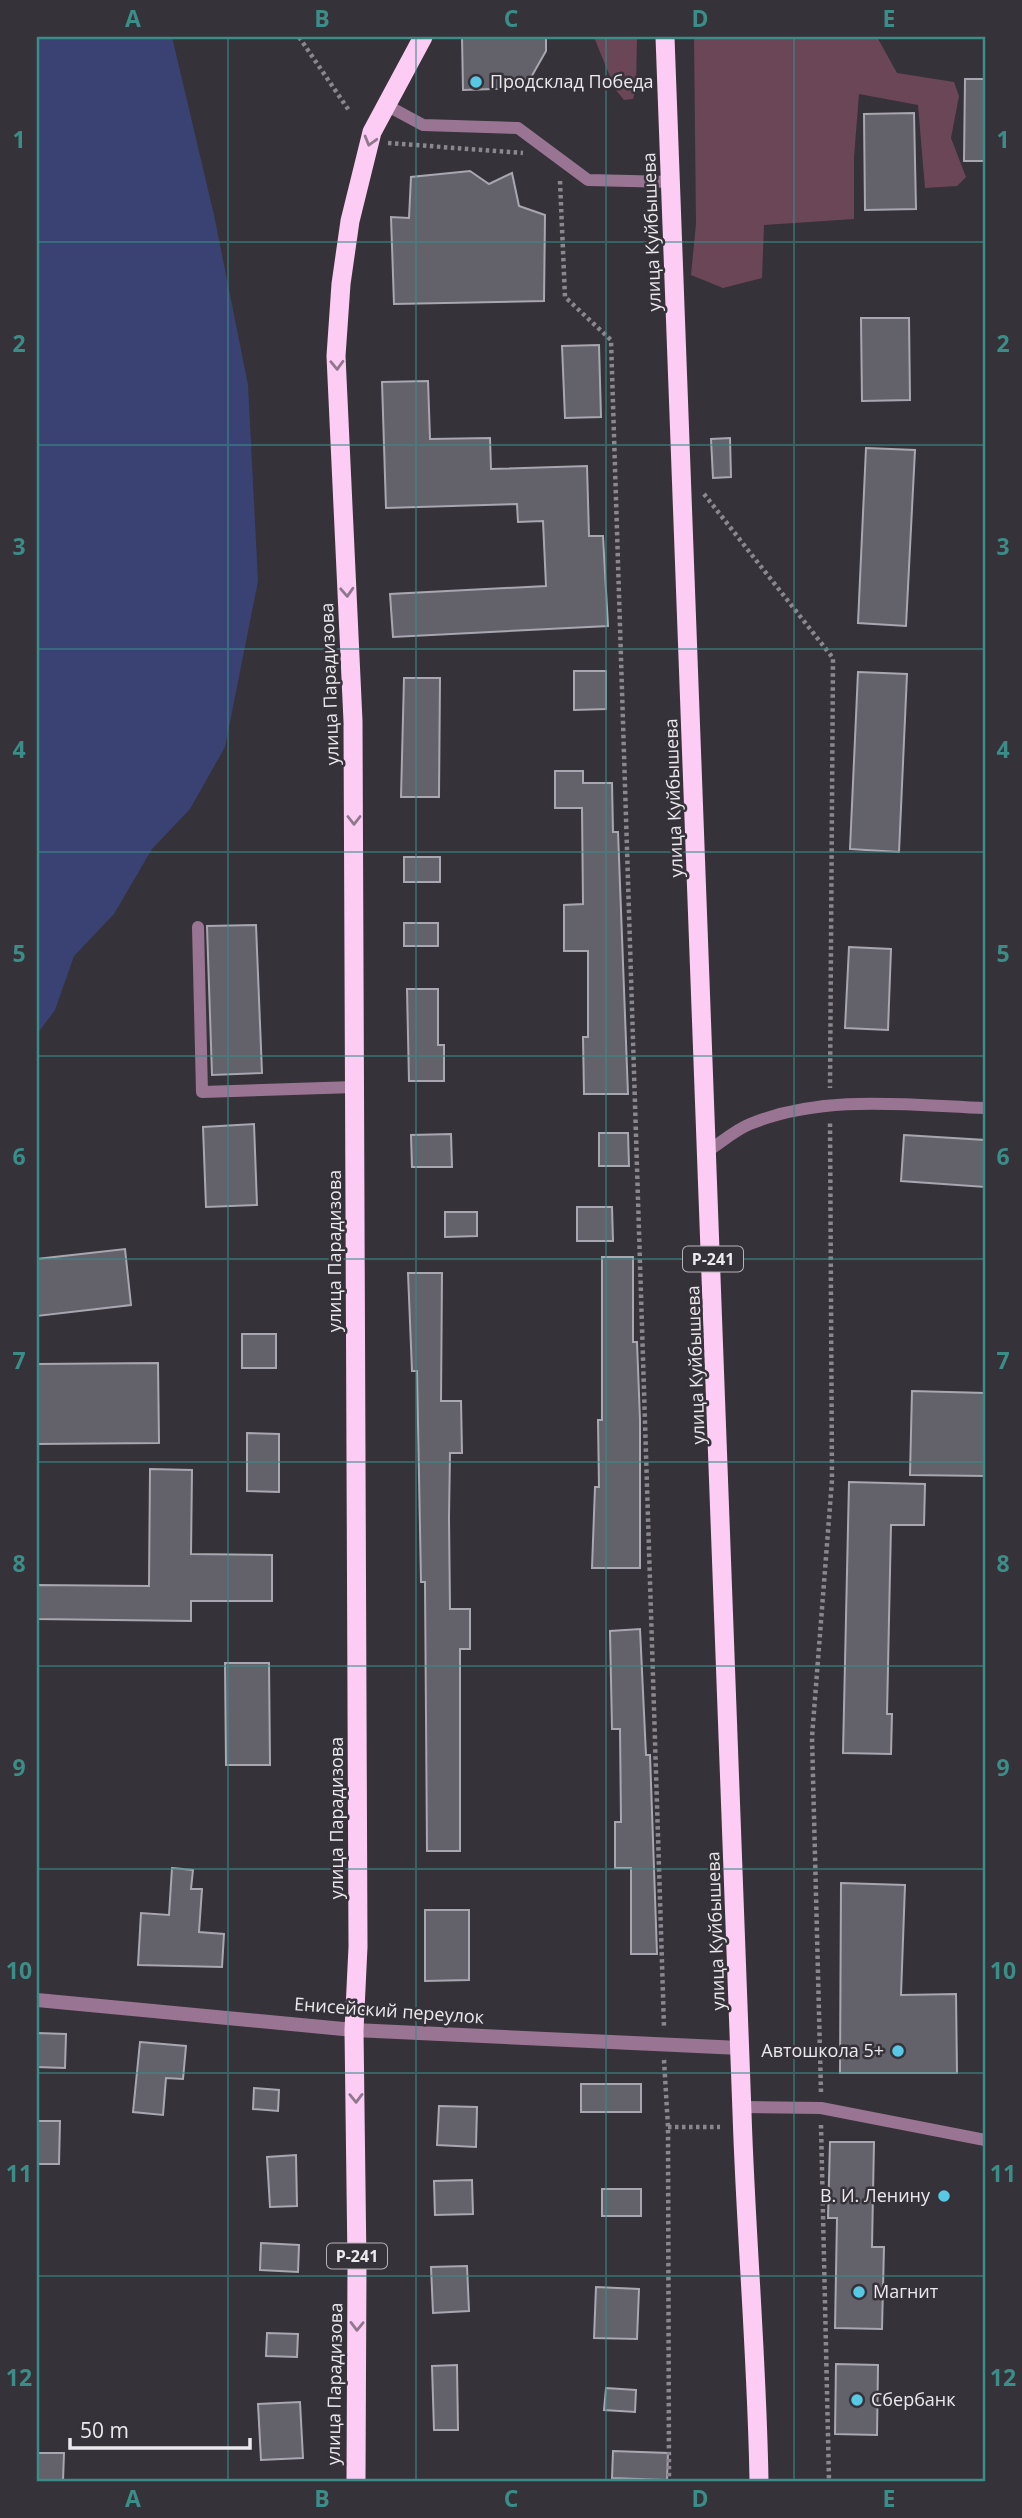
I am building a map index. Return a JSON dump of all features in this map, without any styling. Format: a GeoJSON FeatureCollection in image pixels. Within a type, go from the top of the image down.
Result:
{"type":"FeatureCollection","features":[{"type":"Feature","properties":{"kind":"highway","name":"улица Парадизова"},"geometry":{"type":"LineString","coordinates":[[355,2481],[357,2251],[354,2030],[358,1947],[354,721],[336,356],[341,284],[350,221],[372,132],[423,37]]}},
{"type":"Feature","properties":{"kind":"highway","name":"улица Куйбышева"},"geometry":{"type":"LineString","coordinates":[[665,37],[709,1150],[742,2107],[757,2369],[759,2481]]}},
{"type":"Feature","properties":{"kind":"street","name":"Енисейский переулок"},"geometry":{"type":"LineString","coordinates":[[37,2000],[354,2030],[740,2048]]}},
{"type":"Feature","properties":{"kind":"lane"},"geometry":{"type":"LineString","coordinates":[[386,105],[423,125],[518,128],[559,156],[587,180],[671,182]]}},
{"type":"Feature","properties":{"kind":"lane"},"geometry":{"type":"LineString","coordinates":[[198,927],[202,1092],[355,1087]]}},
{"type":"Feature","properties":{"kind":"lane"},"geometry":{"type":"LineString","coordinates":[[709,1150],[748,1124],[791,1112],[856,1103],[985,1108]]}},
{"type":"Feature","properties":{"kind":"lane"},"geometry":{"type":"LineString","coordinates":[[742,2107],[821,2108],[985,2140]]}},
{"type":"Feature","properties":{"kind":"path"},"geometry":{"type":"LineString","coordinates":[[299,37],[350,112]]}},
{"type":"Feature","properties":{"kind":"path"},"geometry":{"type":"LineString","coordinates":[[384,143],[559,156],[565,297],[611,340],[665,1997],[663,2045],[668,2127],[669,2481]]}},
{"type":"Feature","properties":{"kind":"path"},"geometry":{"type":"LineString","coordinates":[[704,493],[833,658],[830,1107],[832,1480],[812,1737],[829,2481]]}},
{"type":"Feature","properties":{"kind":"path"},"geometry":{"type":"LineString","coordinates":[[668,2127],[720,2127]]}},
{"type":"Feature","properties":{"kind":"shaded area"},"geometry":{"type":"Polygon","coordinates":[[[594,37],[637,37],[636,87],[633,99],[624,100],[615,89],[594,37]]]}},
{"type":"Feature","properties":{"kind":"shaded area"},"geometry":{"type":"Polygon","coordinates":[[[694,37],[877,37],[897,73],[954,82],[959,96],[951,138],[966,177],[957,186],[925,188],[918,105],[859,94],[854,157],[854,219],[764,225],[762,278],[723,288],[691,275],[696,224],[694,37]]]}},
{"type":"Feature","properties":{"kind":"water"},"geometry":{"type":"Polygon","coordinates":[[[37,37],[172,37],[214,215],[248,385],[258,581],[225,747],[190,809],[152,849],[114,914],[74,956],[55,1010],[37,1034],[37,37]]]}},
{"type":"Feature","properties":{"kind":"building"},"geometry":{"type":"Polygon","coordinates":[[[462,37],[546,37],[546,51],[525,88],[463,90],[462,37]]]}},
{"type":"Feature","properties":{"kind":"building"},"geometry":{"type":"Polygon","coordinates":[[[965,79],[985,79],[985,161],[964,161],[965,79]]]}},
{"type":"Feature","properties":{"kind":"building"},"geometry":{"type":"Polygon","coordinates":[[[914,113],[916,209],[865,210],[864,114],[914,113]]]}},
{"type":"Feature","properties":{"kind":"building"},"geometry":{"type":"Polygon","coordinates":[[[470,171],[489,184],[512,173],[519,206],[545,215],[544,301],[394,304],[391,217],[409,218],[411,177],[470,171]]]}},
{"type":"Feature","properties":{"kind":"building"},"geometry":{"type":"Polygon","coordinates":[[[861,318],[909,318],[910,400],[862,401],[861,318]]]}},
{"type":"Feature","properties":{"kind":"building"},"geometry":{"type":"Polygon","coordinates":[[[599,345],[601,417],[565,418],[562,346],[599,345]]]}},
{"type":"Feature","properties":{"kind":"building"},"geometry":{"type":"Polygon","coordinates":[[[428,381],[430,439],[490,438],[491,469],[587,466],[589,536],[603,536],[608,626],[393,637],[390,594],[546,586],[543,521],[518,522],[517,504],[386,508],[382,382],[428,381]]]}},
{"type":"Feature","properties":{"kind":"building"},"geometry":{"type":"Polygon","coordinates":[[[730,438],[731,477],[713,478],[711,439],[730,438]]]}},
{"type":"Feature","properties":{"kind":"building"},"geometry":{"type":"Polygon","coordinates":[[[866,448],[915,450],[906,626],[858,623],[866,448]]]}},
{"type":"Feature","properties":{"kind":"building"},"geometry":{"type":"Polygon","coordinates":[[[574,671],[606,671],[606,709],[574,710],[574,671]]]}},
{"type":"Feature","properties":{"kind":"building"},"geometry":{"type":"Polygon","coordinates":[[[858,672],[907,674],[899,852],[850,849],[858,672]]]}},
{"type":"Feature","properties":{"kind":"building"},"geometry":{"type":"Polygon","coordinates":[[[404,678],[440,678],[439,797],[401,797],[404,678]]]}},
{"type":"Feature","properties":{"kind":"building"},"geometry":{"type":"Polygon","coordinates":[[[555,771],[583,771],[583,783],[612,783],[613,832],[618,832],[628,1094],[584,1094],[583,1037],[588,1037],[588,951],[564,951],[564,905],[583,904],[582,808],[555,808],[555,771]]]}},
{"type":"Feature","properties":{"kind":"building"},"geometry":{"type":"Polygon","coordinates":[[[404,857],[440,857],[440,882],[404,882],[404,857]]]}},
{"type":"Feature","properties":{"kind":"building"},"geometry":{"type":"Polygon","coordinates":[[[404,923],[438,923],[438,946],[404,946],[404,923]]]}},
{"type":"Feature","properties":{"kind":"building"},"geometry":{"type":"Polygon","coordinates":[[[256,925],[262,1073],[212,1075],[207,926],[256,925]]]}},
{"type":"Feature","properties":{"kind":"building"},"geometry":{"type":"Polygon","coordinates":[[[849,947],[891,949],[888,1030],[845,1028],[849,947]]]}},
{"type":"Feature","properties":{"kind":"building"},"geometry":{"type":"Polygon","coordinates":[[[407,989],[438,989],[438,1045],[444,1045],[444,1081],[409,1081],[407,989]]]}},
{"type":"Feature","properties":{"kind":"building"},"geometry":{"type":"Polygon","coordinates":[[[254,1124],[257,1205],[206,1207],[203,1127],[254,1124]]]}},
{"type":"Feature","properties":{"kind":"building"},"geometry":{"type":"Polygon","coordinates":[[[599,1133],[628,1133],[629,1166],[599,1166],[599,1133]]]}},
{"type":"Feature","properties":{"kind":"building"},"geometry":{"type":"Polygon","coordinates":[[[451,1134],[452,1167],[412,1167],[411,1135],[451,1134]]]}},
{"type":"Feature","properties":{"kind":"building"},"geometry":{"type":"Polygon","coordinates":[[[904,1135],[985,1140],[985,1187],[901,1181],[904,1135]]]}},
{"type":"Feature","properties":{"kind":"building"},"geometry":{"type":"Polygon","coordinates":[[[577,1207],[612,1207],[613,1241],[577,1241],[577,1207]]]}},
{"type":"Feature","properties":{"kind":"building"},"geometry":{"type":"Polygon","coordinates":[[[445,1212],[477,1212],[477,1236],[445,1237],[445,1212]]]}},
{"type":"Feature","properties":{"kind":"building"},"geometry":{"type":"Polygon","coordinates":[[[125,1249],[131,1305],[37,1316],[37,1259],[125,1249]]]}},
{"type":"Feature","properties":{"kind":"building"},"geometry":{"type":"Polygon","coordinates":[[[602,1257],[633,1257],[633,1342],[637,1342],[640,1420],[640,1568],[592,1568],[595,1487],[599,1487],[598,1420],[602,1420],[602,1257]]]}},
{"type":"Feature","properties":{"kind":"building"},"geometry":{"type":"Polygon","coordinates":[[[408,1273],[442,1273],[441,1401],[461,1401],[462,1453],[450,1453],[449,1517],[450,1609],[470,1609],[470,1649],[460,1649],[460,1851],[427,1851],[425,1582],[421,1582],[417,1371],[412,1371],[408,1273]]]}},
{"type":"Feature","properties":{"kind":"building"},"geometry":{"type":"Polygon","coordinates":[[[242,1334],[276,1334],[276,1368],[242,1368],[242,1334]]]}},
{"type":"Feature","properties":{"kind":"building"},"geometry":{"type":"Polygon","coordinates":[[[158,1363],[159,1443],[37,1444],[37,1364],[158,1363]]]}},
{"type":"Feature","properties":{"kind":"building"},"geometry":{"type":"Polygon","coordinates":[[[912,1391],[985,1393],[985,1476],[910,1475],[912,1391]]]}},
{"type":"Feature","properties":{"kind":"building"},"geometry":{"type":"Polygon","coordinates":[[[247,1433],[279,1434],[279,1492],[247,1491],[247,1433]]]}},
{"type":"Feature","properties":{"kind":"building"},"geometry":{"type":"Polygon","coordinates":[[[150,1469],[192,1470],[191,1554],[272,1555],[272,1601],[191,1601],[191,1621],[37,1619],[37,1585],[149,1586],[150,1469]]]}},
{"type":"Feature","properties":{"kind":"building"},"geometry":{"type":"Polygon","coordinates":[[[849,1482],[925,1484],[924,1525],[891,1525],[887,1714],[892,1714],[891,1754],[843,1753],[849,1482]]]}},
{"type":"Feature","properties":{"kind":"building"},"geometry":{"type":"Polygon","coordinates":[[[640,1629],[646,1755],[650,1755],[657,1954],[631,1954],[631,1868],[615,1868],[615,1822],[621,1822],[620,1729],[612,1729],[610,1631],[640,1629]]]}},
{"type":"Feature","properties":{"kind":"building"},"geometry":{"type":"Polygon","coordinates":[[[225,1663],[269,1663],[270,1765],[226,1765],[225,1663]]]}},
{"type":"Feature","properties":{"kind":"building"},"geometry":{"type":"Polygon","coordinates":[[[172,1868],[193,1870],[191,1889],[202,1889],[199,1932],[224,1934],[222,1967],[138,1965],[141,1913],[169,1915],[172,1868]]]}},
{"type":"Feature","properties":{"kind":"building"},"geometry":{"type":"Polygon","coordinates":[[[841,1883],[905,1885],[901,1995],[956,1994],[957,2073],[840,2073],[841,1883]]]}},
{"type":"Feature","properties":{"kind":"building"},"geometry":{"type":"Polygon","coordinates":[[[425,1910],[469,1910],[469,1980],[425,1981],[425,1910]]]}},
{"type":"Feature","properties":{"kind":"building"},"geometry":{"type":"Polygon","coordinates":[[[37,2033],[66,2034],[65,2068],[37,2067],[37,2033]]]}},
{"type":"Feature","properties":{"kind":"building"},"geometry":{"type":"Polygon","coordinates":[[[140,2042],[186,2046],[183,2079],[166,2078],[163,2115],[133,2112],[140,2042]]]}},
{"type":"Feature","properties":{"kind":"building"},"geometry":{"type":"Polygon","coordinates":[[[581,2084],[641,2084],[641,2112],[581,2112],[581,2084]]]}},
{"type":"Feature","properties":{"kind":"building"},"geometry":{"type":"Polygon","coordinates":[[[254,2088],[279,2090],[278,2111],[253,2109],[254,2088]]]}},
{"type":"Feature","properties":{"kind":"building"},"geometry":{"type":"Polygon","coordinates":[[[439,2106],[477,2107],[476,2147],[437,2145],[439,2106]]]}},
{"type":"Feature","properties":{"kind":"building"},"geometry":{"type":"Polygon","coordinates":[[[37,2121],[60,2121],[59,2164],[37,2164],[37,2121]]]}},
{"type":"Feature","properties":{"kind":"building"},"geometry":{"type":"Polygon","coordinates":[[[830,2142],[874,2142],[872,2247],[884,2247],[882,2329],[835,2328],[837,2218],[828,2218],[830,2142]]]}},
{"type":"Feature","properties":{"kind":"building"},"geometry":{"type":"Polygon","coordinates":[[[296,2155],[297,2206],[270,2207],[267,2157],[296,2155]]]}},
{"type":"Feature","properties":{"kind":"building"},"geometry":{"type":"Polygon","coordinates":[[[472,2180],[473,2214],[435,2215],[434,2181],[472,2180]]]}},
{"type":"Feature","properties":{"kind":"building"},"geometry":{"type":"Polygon","coordinates":[[[602,2189],[641,2189],[641,2216],[602,2216],[602,2189]]]}},
{"type":"Feature","properties":{"kind":"building"},"geometry":{"type":"Polygon","coordinates":[[[261,2243],[299,2245],[298,2272],[260,2270],[261,2243]]]}},
{"type":"Feature","properties":{"kind":"building"},"geometry":{"type":"Polygon","coordinates":[[[467,2266],[469,2311],[433,2313],[431,2267],[467,2266]]]}},
{"type":"Feature","properties":{"kind":"building"},"geometry":{"type":"Polygon","coordinates":[[[596,2287],[639,2289],[637,2339],[594,2338],[596,2287]]]}},
{"type":"Feature","properties":{"kind":"building"},"geometry":{"type":"Polygon","coordinates":[[[267,2333],[298,2334],[297,2357],[266,2356],[267,2333]]]}},
{"type":"Feature","properties":{"kind":"building","name":"Сбербанк"},"geometry":{"type":"Polygon","coordinates":[[[836,2364],[878,2365],[877,2435],[835,2434],[836,2364]]]}},
{"type":"Feature","properties":{"kind":"building"},"geometry":{"type":"Polygon","coordinates":[[[457,2365],[458,2430],[434,2430],[432,2366],[457,2365]]]}},
{"type":"Feature","properties":{"kind":"building"},"geometry":{"type":"Polygon","coordinates":[[[606,2388],[636,2390],[635,2412],[604,2410],[606,2388]]]}},
{"type":"Feature","properties":{"kind":"building"},"geometry":{"type":"Polygon","coordinates":[[[300,2402],[303,2458],[261,2460],[258,2404],[300,2402]]]}},
{"type":"Feature","properties":{"kind":"building"},"geometry":{"type":"Polygon","coordinates":[[[613,2451],[668,2453],[667,2480],[612,2478],[613,2451]]]}},
{"type":"Feature","properties":{"kind":"building"},"geometry":{"type":"Polygon","coordinates":[[[37,2453],[64,2453],[63,2481],[37,2481],[37,2453]]]}},
{"type":"Feature","properties":{"kind":"place","name":"Продсклад Победа"},"geometry":{"type":"Point","coordinates":[476,82]}},
{"type":"Feature","properties":{"kind":"place","name":"Автошкола 5+"},"geometry":{"type":"Point","coordinates":[898,2051]}},
{"type":"Feature","properties":{"kind":"place","name":"В. И. Ленину"},"geometry":{"type":"Point","coordinates":[944,2196]}},
{"type":"Feature","properties":{"kind":"place","name":"Магнит"},"geometry":{"type":"Point","coordinates":[859,2292]}},
{"type":"Feature","properties":{"kind":"place","name":"Сбербанк"},"geometry":{"type":"Point","coordinates":[857,2400]}}]}
